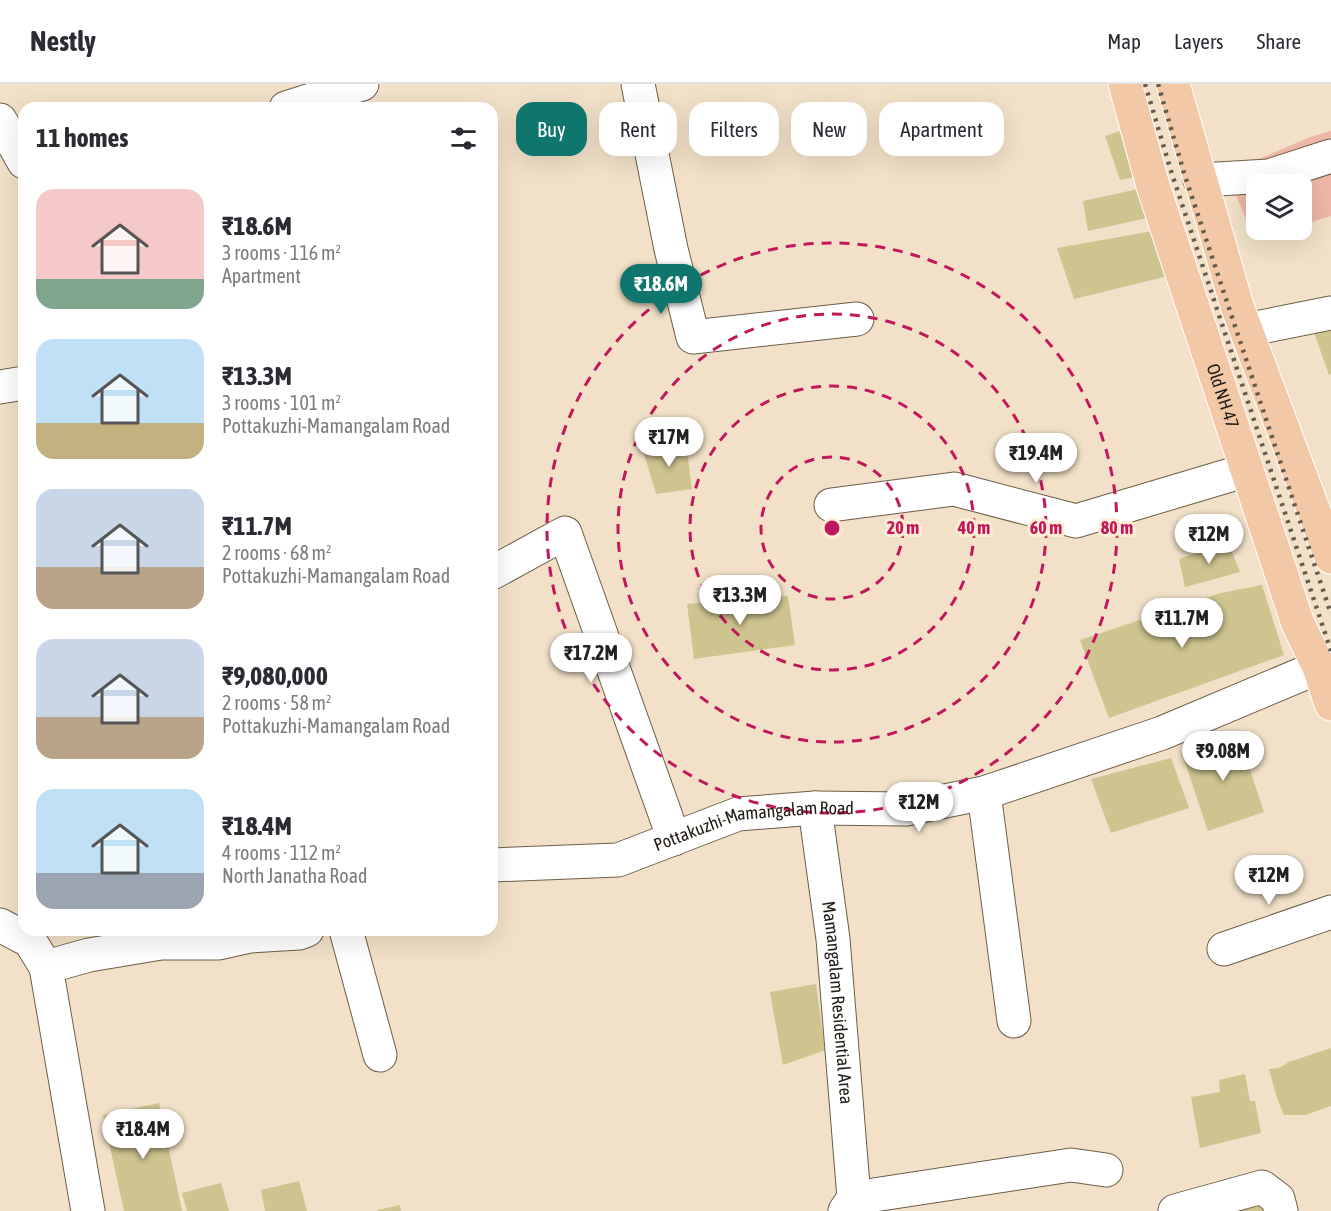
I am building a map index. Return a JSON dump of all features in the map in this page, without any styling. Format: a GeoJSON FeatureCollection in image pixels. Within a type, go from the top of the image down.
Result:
{"type":"FeatureCollection","features":[{"type":"Feature","properties":{"kind":"main road","name":"Old NH 47"},"geometry":{"type":"LineString","coordinates":[[1125,84],[1153,186],[1298,624],[1319,667],[1331,704]]}},
{"type":"Feature","properties":{"kind":"main road"},"geometry":{"type":"LineString","coordinates":[[1173,84],[1242,318],[1331,557]]}},
{"type":"Feature","properties":{"kind":"main road"},"geometry":{"type":"LineString","coordinates":[[1196,316],[1242,318]]}},
{"type":"Feature","properties":{"kind":"street"},"geometry":{"type":"LineString","coordinates":[[314,102],[362,84]]}},
{"type":"Feature","properties":{"kind":"street"},"geometry":{"type":"LineString","coordinates":[[638,84],[671,249],[693,337],[857,319]]}},
{"type":"Feature","properties":{"kind":"street"},"geometry":{"type":"LineString","coordinates":[[0,120],[18,152]]}},
{"type":"Feature","properties":{"kind":"street"},"geometry":{"type":"LineString","coordinates":[[1200,180],[1269,176],[1331,156]]}},
{"type":"Feature","properties":{"kind":"street"},"geometry":{"type":"LineString","coordinates":[[1242,318],[1331,313]]}},
{"type":"Feature","properties":{"kind":"street"},"geometry":{"type":"LineString","coordinates":[[0,387],[18,384]]}},
{"type":"Feature","properties":{"kind":"street"},"geometry":{"type":"LineString","coordinates":[[831,505],[954,489],[1076,521],[1247,470]]}},
{"type":"Feature","properties":{"kind":"street"},"geometry":{"type":"LineString","coordinates":[[498,570],[565,533],[674,839]]}},
{"type":"Feature","properties":{"kind":"street","name":"Pottakuzhi-Mamangalam Road"},"geometry":{"type":"LineString","coordinates":[[498,865],[618,860],[738,814],[815,808],[906,809],[984,793],[1162,733],[1319,667]]}},
{"type":"Feature","properties":{"kind":"street"},"geometry":{"type":"LineString","coordinates":[[984,793],[1014,1021]]}},
{"type":"Feature","properties":{"kind":"street","name":"Mamangalam Residential Area"},"geometry":{"type":"LineString","coordinates":[[815,808],[833,939],[849,1204]]}},
{"type":"Feature","properties":{"kind":"street"},"geometry":{"type":"LineString","coordinates":[[1224,949],[1331,912]]}},
{"type":"Feature","properties":{"kind":"street"},"geometry":{"type":"LineString","coordinates":[[0,924],[18,934]]}},
{"type":"Feature","properties":{"kind":"street"},"geometry":{"type":"LineString","coordinates":[[21,936],[30,941],[46,967],[88,1211]]}},
{"type":"Feature","properties":{"kind":"street"},"geometry":{"type":"LineString","coordinates":[[46,967],[143,938],[161,943],[219,943],[250,936]]}},
{"type":"Feature","properties":{"kind":"street"},"geometry":{"type":"LineString","coordinates":[[348,936],[380,1055]]}},
{"type":"Feature","properties":{"kind":"street"},"geometry":{"type":"LineString","coordinates":[[849,1204],[1071,1165],[1106,1170]]}},
{"type":"Feature","properties":{"kind":"street"},"geometry":{"type":"LineString","coordinates":[[1175,1211],[1262,1187],[1278,1199],[1281,1211]]}},
{"type":"Feature","properties":{"kind":"shaded area"},"geometry":{"type":"Polygon","coordinates":[[[1331,131],[1331,216],[1312,222],[1312,174],[1246,174],[1246,219],[1227,173],[1310,137],[1331,131]]]}},
{"type":"Feature","properties":{"kind":"building"},"geometry":{"type":"Polygon","coordinates":[[[1123,130],[1137,177],[1120,180],[1105,136],[1123,130]]]}},
{"type":"Feature","properties":{"kind":"building"},"geometry":{"type":"Polygon","coordinates":[[[1138,189],[1147,218],[1088,231],[1083,201],[1138,189]]]}},
{"type":"Feature","properties":{"kind":"building"},"geometry":{"type":"Polygon","coordinates":[[[1153,231],[1168,276],[1074,299],[1057,248],[1153,231]]]}},
{"type":"Feature","properties":{"kind":"building"},"geometry":{"type":"Polygon","coordinates":[[[1331,319],[1331,374],[1329,375],[1311,324],[1331,319]]]}},
{"type":"Feature","properties":{"kind":"building"},"geometry":{"type":"Polygon","coordinates":[[[686,443],[692,489],[656,494],[643,450],[686,443]]]}},
{"type":"Feature","properties":{"kind":"building"},"geometry":{"type":"Polygon","coordinates":[[[1228,542],[1240,572],[1185,587],[1179,559],[1228,542]]]}},
{"type":"Feature","properties":{"kind":"building"},"geometry":{"type":"Polygon","coordinates":[[[1262,585],[1284,655],[1109,718],[1080,640],[1221,593],[1262,585]]]}},
{"type":"Feature","properties":{"kind":"building"},"geometry":{"type":"Polygon","coordinates":[[[788,596],[795,645],[694,659],[687,604],[788,596]]]}},
{"type":"Feature","properties":{"kind":"building"},"geometry":{"type":"Polygon","coordinates":[[[1238,734],[1264,812],[1208,831],[1182,753],[1238,734]]]}},
{"type":"Feature","properties":{"kind":"building"},"geometry":{"type":"Polygon","coordinates":[[[1171,758],[1189,808],[1111,833],[1091,779],[1171,758]]]}},
{"type":"Feature","properties":{"kind":"building"},"geometry":{"type":"Polygon","coordinates":[[[816,984],[825,1050],[783,1065],[770,992],[816,984]]]}},
{"type":"Feature","properties":{"kind":"building"},"geometry":{"type":"Polygon","coordinates":[[[1331,1048],[1331,1106],[1305,1115],[1284,1115],[1269,1069],[1279,1068],[1289,1062],[1331,1048]]]}},
{"type":"Feature","properties":{"kind":"building"},"geometry":{"type":"Polygon","coordinates":[[[1245,1074],[1250,1101],[1255,1101],[1261,1133],[1200,1148],[1191,1097],[1220,1092],[1219,1080],[1245,1074]]]}},
{"type":"Feature","properties":{"kind":"building"},"geometry":{"type":"Polygon","coordinates":[[[159,1103],[182,1211],[124,1211],[103,1115],[159,1103]]]}},
{"type":"Feature","properties":{"kind":"building"},"geometry":{"type":"Polygon","coordinates":[[[299,1181],[307,1211],[265,1211],[261,1190],[299,1181]]]}},
{"type":"Feature","properties":{"kind":"building"},"geometry":{"type":"Polygon","coordinates":[[[221,1183],[229,1211],[187,1211],[182,1193],[221,1183]]]}},
{"type":"Feature","properties":{"kind":"building"},"geometry":{"type":"Polygon","coordinates":[[[1264,1200],[1268,1211],[1217,1211],[1264,1200]]]}},
{"type":"Feature","properties":{"kind":"building"},"geometry":{"type":"Polygon","coordinates":[[[400,1205],[401,1211],[378,1211],[378,1210],[400,1205]]]}},
{"type":"Feature","properties":{"kind":"railway"},"geometry":{"type":"LineString","coordinates":[[1145,84],[1171,171],[1331,651]]}},
{"type":"Feature","properties":{"kind":"railway"},"geometry":{"type":"LineString","coordinates":[[1158,84],[1184,173],[1331,614]]}}]}
